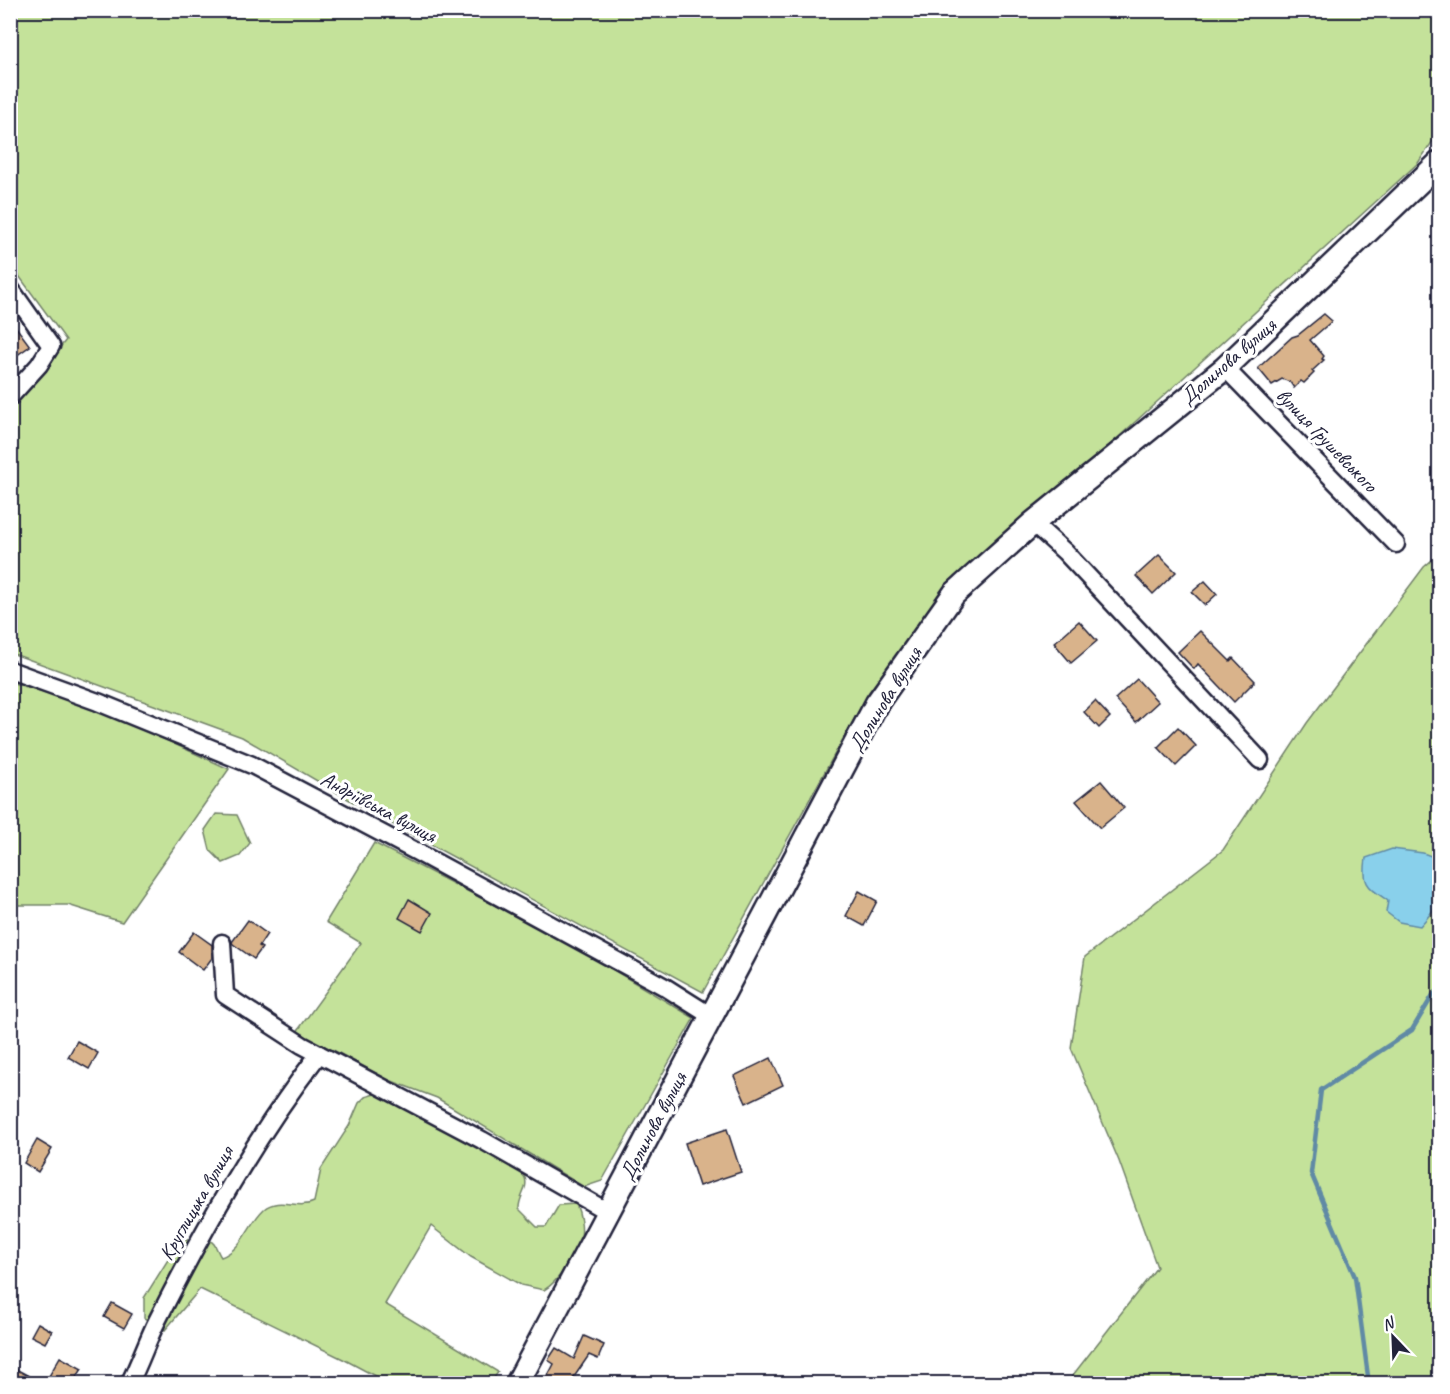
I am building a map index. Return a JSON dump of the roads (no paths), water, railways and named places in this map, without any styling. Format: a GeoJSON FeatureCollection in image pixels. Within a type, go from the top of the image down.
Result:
{"type":"FeatureCollection","features":[{"type":"Feature","properties":{"kind":"street","name":"Долинова вулиця"},"geometry":{"type":"LineString","coordinates":[[517,1383],[877,703],[954,594],[1033,523],[1225,368],[1440,162]]}},
{"type":"Feature","properties":{"kind":"street"},"geometry":{"type":"LineString","coordinates":[[10,288],[51,346],[10,398]]}},
{"type":"Feature","properties":{"kind":"street","name":"вулиця Грушевського"},"geometry":{"type":"LineString","coordinates":[[1225,368],[1396,544]]}},
{"type":"Feature","properties":{"kind":"street"},"geometry":{"type":"LineString","coordinates":[[1033,523],[1065,552],[1260,760]]}},
{"type":"Feature","properties":{"kind":"street","name":"Андріївська вулиця"},"geometry":{"type":"LineString","coordinates":[[10,670],[98,702],[252,765],[665,987],[711,1016]]}},
{"type":"Feature","properties":{"kind":"street"},"geometry":{"type":"LineString","coordinates":[[222,943],[225,995],[319,1054],[482,1140],[608,1212]]}},
{"type":"Feature","properties":{"kind":"street","name":"Круглицька вулиця"},"geometry":{"type":"LineString","coordinates":[[129,1383],[156,1323],[216,1210],[285,1098],[319,1054]]}},
{"type":"Feature","properties":{"kind":"water"},"geometry":{"type":"Polygon","coordinates":[[[1392,849],[1423,853],[1439,859],[1439,895],[1434,909],[1420,926],[1399,922],[1386,912],[1388,901],[1371,888],[1366,880],[1366,858],[1392,849]]]}},
{"type":"Feature","properties":{"kind":"waterway"},"geometry":{"type":"LineString","coordinates":[[1369,1384],[1355,1277],[1311,1173],[1321,1090],[1412,1030],[1433,995],[1440,989]]}}]}
